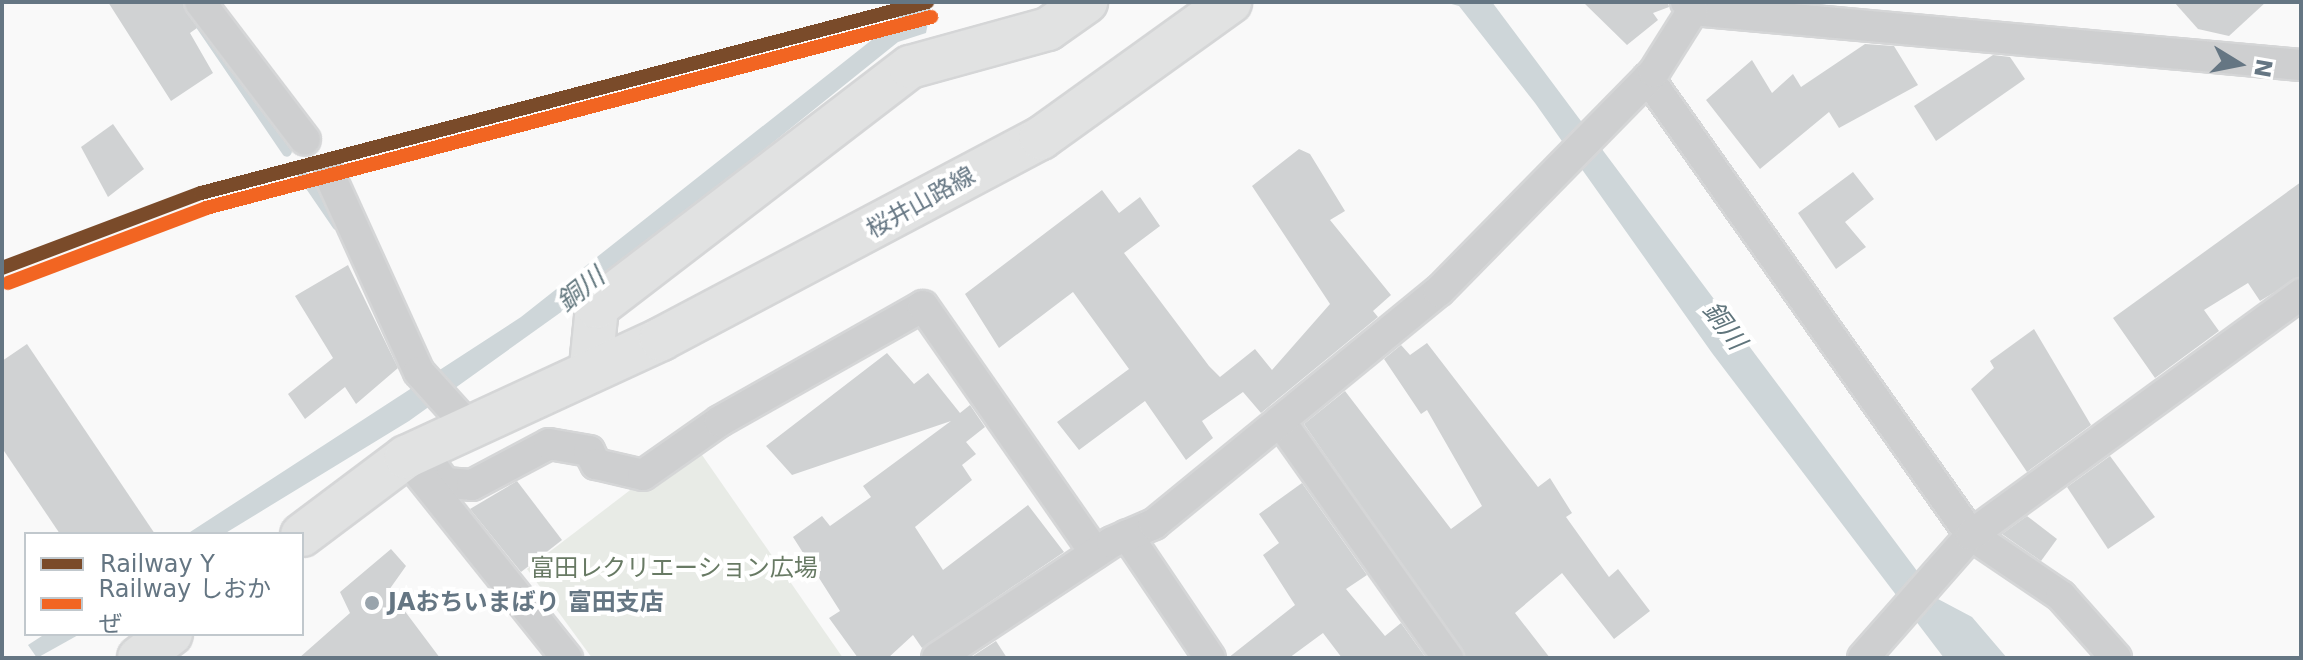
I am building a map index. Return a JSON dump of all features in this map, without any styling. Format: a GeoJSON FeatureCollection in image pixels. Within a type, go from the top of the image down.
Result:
{"type":"FeatureCollection","features":[{"type":"Feature","properties":{"kind":"main road"},"geometry":{"type":"LineString","coordinates":[[591,366],[597,307],[910,67],[1048,29],[1086,2]]}},
{"type":"Feature","properties":{"kind":"main road","name":"桜井山路線"},"geometry":{"type":"LineString","coordinates":[[304,534],[413,454],[591,366],[661,339],[1041,138],[1230,2]]}},
{"type":"Feature","properties":{"kind":"main road"},"geometry":{"type":"LineString","coordinates":[[139,658],[168,636]]}},
{"type":"Feature","properties":{"kind":"street"},"geometry":{"type":"LineString","coordinates":[[200,2],[305,140]]}},
{"type":"Feature","properties":{"kind":"street"},"geometry":{"type":"LineString","coordinates":[[937,658],[1095,553],[1154,524],[1439,291],[1648,78],[1690,6],[2301,65]]}},
{"type":"Feature","properties":{"kind":"street"},"geometry":{"type":"LineString","coordinates":[[1648,78],[1971,535],[2061,596],[2116,658]]}},
{"type":"Feature","properties":{"kind":"street"},"geometry":{"type":"LineString","coordinates":[[330,176],[419,372],[468,426]]}},
{"type":"Feature","properties":{"kind":"street"},"geometry":{"type":"LineString","coordinates":[[1863,658],[1971,535],[2301,294]]}},
{"type":"Feature","properties":{"kind":"street"},"geometry":{"type":"LineString","coordinates":[[413,454],[445,483],[472,485],[549,444],[589,451],[596,464],[643,475],[720,421],[923,306],[1095,553]]}},
{"type":"Feature","properties":{"kind":"street"},"geometry":{"type":"LineString","coordinates":[[1280,421],[1448,658]]}},
{"type":"Feature","properties":{"kind":"street"},"geometry":{"type":"LineString","coordinates":[[413,454],[567,658]]}},
{"type":"Feature","properties":{"kind":"street"},"geometry":{"type":"LineString","coordinates":[[1127,535],[1210,658]]}},
{"type":"Feature","properties":{"kind":"green space","name":"富田レクリエーション広場"},"geometry":{"type":"Polygon","coordinates":[[[693,442],[843,658],[592,658],[527,569],[693,442]]]}},
{"type":"Feature","properties":{"kind":"water","name":"銅川"},"geometry":{"type":"Polygon","coordinates":[[[899,2],[932,2],[926,33],[898,42],[564,310],[409,421],[227,532],[190,532],[521,317],[897,20],[899,2]]]}},
{"type":"Feature","properties":{"kind":"water","name":"銅川"},"geometry":{"type":"Polygon","coordinates":[[[1444,2],[1492,2],[1938,599],[1972,617],[2007,658],[1944,658],[1712,353],[1535,103],[1459,6],[1444,2]]]}},
{"type":"Feature","properties":{"kind":"water"},"geometry":{"type":"Polygon","coordinates":[[[42,636],[76,636],[37,658],[28,645],[42,636]]]}},
{"type":"Feature","properties":{"kind":"building"},"geometry":{"type":"Polygon","coordinates":[[[108,2],[182,2],[197,28],[190,33],[213,73],[171,101],[108,2]]]}},
{"type":"Feature","properties":{"kind":"building"},"geometry":{"type":"Polygon","coordinates":[[[1583,2],[1668,2],[1669,7],[1653,13],[1658,20],[1627,45],[1583,2]]]}},
{"type":"Feature","properties":{"kind":"building"},"geometry":{"type":"Polygon","coordinates":[[[2174,2],[2266,2],[2229,36],[2198,29],[2174,2]]]}},
{"type":"Feature","properties":{"kind":"building"},"geometry":{"type":"Polygon","coordinates":[[[1865,44],[1894,46],[1918,85],[1839,128],[1829,112],[1760,169],[1706,100],[1752,60],[1772,93],[1793,74],[1801,87],[1865,44]]]}},
{"type":"Feature","properties":{"kind":"building"},"geometry":{"type":"Polygon","coordinates":[[[1993,55],[2010,57],[2025,79],[1936,141],[1914,106],[1993,55]]]}},
{"type":"Feature","properties":{"kind":"building"},"geometry":{"type":"Polygon","coordinates":[[[113,124],[144,169],[108,197],[81,147],[113,124]]]}},
{"type":"Feature","properties":{"kind":"building"},"geometry":{"type":"Polygon","coordinates":[[[1299,149],[1310,154],[1345,211],[1330,220],[1391,295],[1373,311],[1378,317],[1261,413],[1243,392],[1202,421],[1213,438],[1186,460],[1145,401],[1079,450],[1057,422],[1129,369],[1073,292],[999,348],[965,294],[1102,190],[1119,213],[1140,197],[1160,226],[1124,253],[1209,366],[1220,377],[1255,349],[1272,370],[1330,304],[1252,186],[1299,149]]]}},
{"type":"Feature","properties":{"kind":"building"},"geometry":{"type":"Polygon","coordinates":[[[1853,172],[1874,199],[1845,222],[1866,247],[1836,269],[1798,213],[1853,172]]]}},
{"type":"Feature","properties":{"kind":"building"},"geometry":{"type":"Polygon","coordinates":[[[2301,182],[2301,276],[2260,301],[2248,283],[2204,310],[2219,331],[2155,378],[2113,318],[2301,182]]]}},
{"type":"Feature","properties":{"kind":"building"},"geometry":{"type":"Polygon","coordinates":[[[348,265],[398,368],[356,404],[345,387],[305,419],[288,394],[333,358],[295,296],[348,265]]]}},
{"type":"Feature","properties":{"kind":"building"},"geometry":{"type":"Polygon","coordinates":[[[2034,329],[2091,425],[2027,472],[1971,389],[1994,368],[1990,361],[2034,329]]]}},
{"type":"Feature","properties":{"kind":"building"},"geometry":{"type":"Polygon","coordinates":[[[1427,343],[1538,487],[1550,478],[1572,513],[1566,517],[1609,577],[1618,569],[1650,611],[1614,639],[1562,573],[1515,613],[1550,658],[1466,658],[1304,424],[1345,391],[1451,529],[1482,506],[1427,410],[1421,414],[1384,359],[1401,345],[1410,355],[1427,343]]]}},
{"type":"Feature","properties":{"kind":"building"},"geometry":{"type":"Polygon","coordinates":[[[27,344],[154,532],[59,532],[2,448],[2,361],[27,344]]]}},
{"type":"Feature","properties":{"kind":"building"},"geometry":{"type":"Polygon","coordinates":[[[887,353],[914,384],[928,373],[960,413],[970,405],[985,427],[966,442],[976,454],[962,465],[972,480],[915,527],[943,570],[1028,505],[1064,552],[922,648],[913,635],[888,658],[858,658],[829,618],[840,611],[793,537],[822,516],[830,526],[871,497],[863,486],[951,421],[792,475],[766,446],[887,353]]]}},
{"type":"Feature","properties":{"kind":"building"},"geometry":{"type":"Polygon","coordinates":[[[2110,456],[2155,517],[2108,549],[2067,487],[2110,456]]]}},
{"type":"Feature","properties":{"kind":"building"},"geometry":{"type":"Polygon","coordinates":[[[517,481],[562,540],[521,572],[470,509],[517,481]]]}},
{"type":"Feature","properties":{"kind":"building"},"geometry":{"type":"Polygon","coordinates":[[[1302,483],[1367,575],[1346,589],[1385,636],[1401,623],[1426,658],[1342,658],[1323,633],[1289,658],[1228,658],[1295,605],[1263,555],[1279,543],[1259,514],[1302,483]]]}},
{"type":"Feature","properties":{"kind":"building"},"geometry":{"type":"Polygon","coordinates":[[[2027,516],[2057,539],[2041,561],[2002,534],[2027,516]]]}},
{"type":"Feature","properties":{"kind":"building","name":"JAおちいまばり 富田支店"},"geometry":{"type":"Polygon","coordinates":[[[391,549],[406,566],[389,590],[440,658],[299,658],[350,613],[340,592],[391,549]]]}},
{"type":"Feature","properties":{"kind":"building"},"geometry":{"type":"Polygon","coordinates":[[[996,641],[1007,658],[970,658],[996,641]]]}},
{"type":"Feature","properties":{"kind":"waterway"},"geometry":{"type":"LineString","coordinates":[[195,17],[287,152]]}},
{"type":"Feature","properties":{"kind":"waterway"},"geometry":{"type":"LineString","coordinates":[[302,174],[337,225]]}},
{"type":"Feature","properties":{"kind":"rail line","name":"Y"},"geometry":{"type":"LineString","coordinates":[[2,268],[201,193],[927,2]]}},
{"type":"Feature","properties":{"kind":"rail line","name":"しおかぜ"},"geometry":{"type":"LineString","coordinates":[[8,283],[206,208],[931,17]]}},
{"type":"Feature","properties":{"kind":"place","name":"JAおちいまばり 富田支店"},"geometry":{"type":"Point","coordinates":[372,603]}}]}
